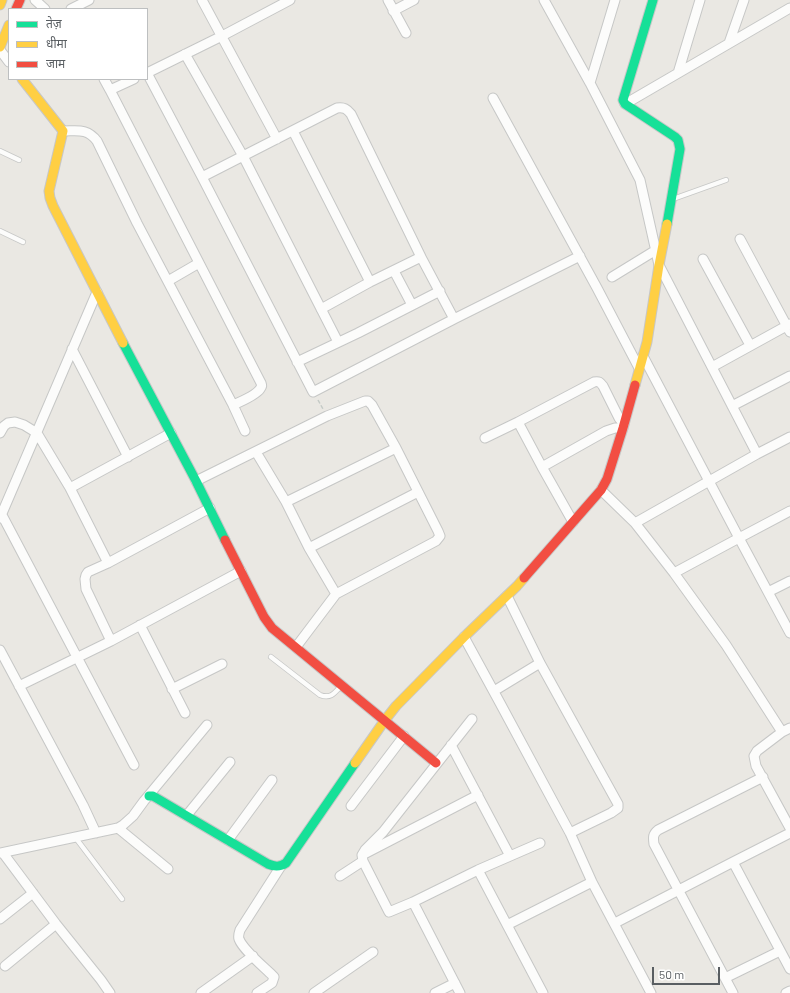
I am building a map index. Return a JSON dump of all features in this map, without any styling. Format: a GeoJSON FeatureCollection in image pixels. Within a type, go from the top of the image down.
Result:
{"type":"FeatureCollection","features":[{"type":"Feature","properties":{"kind":"main road"},"geometry":{"type":"LineString","coordinates":[[0,5],[2,0]]}},
{"type":"Feature","properties":{"kind":"main road"},"geometry":{"type":"LineString","coordinates":[[149,796],[153,796],[187,815],[268,864],[281,866],[286,863],[396,706],[464,637],[518,586],[601,490],[609,473],[624,426],[647,342],[680,149],[678,140],[675,137],[625,104],[623,100],[654,0]]}},
{"type":"Feature","properties":{"kind":"main road"},"geometry":{"type":"LineString","coordinates":[[0,46],[8,27]]}},
{"type":"Feature","properties":{"kind":"main road"},"geometry":{"type":"LineString","coordinates":[[23,80],[63,132],[49,191],[53,206],[210,508],[264,617],[272,628],[436,763]]}},
{"type":"Feature","properties":{"kind":"street"},"geometry":{"type":"LineString","coordinates":[[35,0],[44,8]]}},
{"type":"Feature","properties":{"kind":"street"},"geometry":{"type":"LineString","coordinates":[[73,8],[89,0]]}},
{"type":"Feature","properties":{"kind":"street"},"geometry":{"type":"LineString","coordinates":[[202,0],[277,139]]}},
{"type":"Feature","properties":{"kind":"street"},"geometry":{"type":"LineString","coordinates":[[148,72],[290,0]]}},
{"type":"Feature","properties":{"kind":"street"},"geometry":{"type":"LineString","coordinates":[[388,0],[406,34]]}},
{"type":"Feature","properties":{"kind":"street"},"geometry":{"type":"LineString","coordinates":[[393,11],[414,0]]}},
{"type":"Feature","properties":{"kind":"street"},"geometry":{"type":"LineString","coordinates":[[544,0],[590,83],[640,180],[659,265],[757,454]]}},
{"type":"Feature","properties":{"kind":"street"},"geometry":{"type":"LineString","coordinates":[[590,83],[615,0]]}},
{"type":"Feature","properties":{"kind":"street"},"geometry":{"type":"LineString","coordinates":[[678,73],[700,0]]}},
{"type":"Feature","properties":{"kind":"street"},"geometry":{"type":"LineString","coordinates":[[730,43],[744,0]]}},
{"type":"Feature","properties":{"kind":"street"},"geometry":{"type":"LineString","coordinates":[[625,104],[790,8]]}},
{"type":"Feature","properties":{"kind":"street"},"geometry":{"type":"LineString","coordinates":[[0,50],[8,61]]}},
{"type":"Feature","properties":{"kind":"street"},"geometry":{"type":"LineString","coordinates":[[185,54],[243,156],[338,342]]}},
{"type":"Feature","properties":{"kind":"street"},"geometry":{"type":"LineString","coordinates":[[148,75],[313,392],[580,256]]}},
{"type":"Feature","properties":{"kind":"street"},"geometry":{"type":"LineString","coordinates":[[105,80],[261,382],[262,386],[260,390],[233,406]]}},
{"type":"Feature","properties":{"kind":"street"},"geometry":{"type":"LineString","coordinates":[[110,90],[132,80]]}},
{"type":"Feature","properties":{"kind":"street"},"geometry":{"type":"LineString","coordinates":[[493,98],[580,256],[639,368]]}},
{"type":"Feature","properties":{"kind":"street"},"geometry":{"type":"LineString","coordinates":[[202,177],[338,108],[347,109],[351,114],[421,257],[454,319]]}},
{"type":"Feature","properties":{"kind":"street"},"geometry":{"type":"LineString","coordinates":[[63,132],[82,130],[92,135],[97,141],[137,223],[245,431]]}},
{"type":"Feature","properties":{"kind":"street"},"geometry":{"type":"LineString","coordinates":[[294,131],[370,282]]}},
{"type":"Feature","properties":{"kind":"street"},"geometry":{"type":"LineString","coordinates":[[712,367],[750,345],[789,327],[740,238]]}},
{"type":"Feature","properties":{"kind":"street"},"geometry":{"type":"LineString","coordinates":[[612,277],[656,250]]}},
{"type":"Feature","properties":{"kind":"street"},"geometry":{"type":"LineString","coordinates":[[321,308],[421,257]]}},
{"type":"Feature","properties":{"kind":"street"},"geometry":{"type":"LineString","coordinates":[[703,259],[750,345]]}},
{"type":"Feature","properties":{"kind":"street"},"geometry":{"type":"LineString","coordinates":[[168,281],[199,263]]}},
{"type":"Feature","properties":{"kind":"street"},"geometry":{"type":"LineString","coordinates":[[394,271],[412,305]]}},
{"type":"Feature","properties":{"kind":"street"},"geometry":{"type":"LineString","coordinates":[[297,362],[440,291]]}},
{"type":"Feature","properties":{"kind":"street"},"geometry":{"type":"LineString","coordinates":[[97,292],[1,516],[134,765]]}},
{"type":"Feature","properties":{"kind":"street"},"geometry":{"type":"LineString","coordinates":[[72,349],[128,457]]}},
{"type":"Feature","properties":{"kind":"street"},"geometry":{"type":"LineString","coordinates":[[643,356],[738,538],[790,633]]}},
{"type":"Feature","properties":{"kind":"street"},"geometry":{"type":"LineString","coordinates":[[732,406],[790,376]]}},
{"type":"Feature","properties":{"kind":"street"},"geometry":{"type":"LineString","coordinates":[[485,438],[598,381],[603,386],[624,426],[606,431],[542,466]]}},
{"type":"Feature","properties":{"kind":"street"},"geometry":{"type":"LineString","coordinates":[[196,482],[327,416],[360,402],[368,401],[372,405],[396,448],[440,533],[440,536],[436,541],[336,594],[296,647]]}},
{"type":"Feature","properties":{"kind":"street"},"geometry":{"type":"LineString","coordinates":[[0,433],[4,426],[8,423],[15,422],[24,425],[37,433],[70,488],[108,563]]}},
{"type":"Feature","properties":{"kind":"street"},"geometry":{"type":"LineString","coordinates":[[518,422],[573,522]]}},
{"type":"Feature","properties":{"kind":"street"},"geometry":{"type":"LineString","coordinates":[[70,488],[171,433]]}},
{"type":"Feature","properties":{"kind":"street"},"geometry":{"type":"LineString","coordinates":[[635,523],[790,437]]}},
{"type":"Feature","properties":{"kind":"street"},"geometry":{"type":"LineString","coordinates":[[286,502],[396,448]]}},
{"type":"Feature","properties":{"kind":"street"},"geometry":{"type":"LineString","coordinates":[[256,452],[286,502],[309,548],[336,594]]}},
{"type":"Feature","properties":{"kind":"street"},"geometry":{"type":"LineString","coordinates":[[601,490],[635,523],[674,573],[786,730],[757,751],[754,756],[756,766],[788,817],[790,828]]}},
{"type":"Feature","properties":{"kind":"street"},"geometry":{"type":"LineString","coordinates":[[309,548],[418,492]]}},
{"type":"Feature","properties":{"kind":"street"},"geometry":{"type":"LineString","coordinates":[[110,641],[86,589],[85,579],[88,572],[108,563],[210,508]]}},
{"type":"Feature","properties":{"kind":"street"},"geometry":{"type":"LineString","coordinates":[[674,573],[790,511]]}},
{"type":"Feature","properties":{"kind":"street"},"geometry":{"type":"LineString","coordinates":[[19,686],[110,641],[241,571]]}},
{"type":"Feature","properties":{"kind":"street"},"geometry":{"type":"LineString","coordinates":[[768,592],[790,581]]}},
{"type":"Feature","properties":{"kind":"street"},"geometry":{"type":"LineString","coordinates":[[507,596],[540,663],[618,804],[618,808],[611,813],[570,833]]}},
{"type":"Feature","properties":{"kind":"street"},"geometry":{"type":"LineString","coordinates":[[140,625],[185,713]]}},
{"type":"Feature","properties":{"kind":"street"},"geometry":{"type":"LineString","coordinates":[[464,637],[570,833],[592,882],[651,993]]}},
{"type":"Feature","properties":{"kind":"street"},"geometry":{"type":"LineString","coordinates":[[0,650],[83,805],[96,833]]}},
{"type":"Feature","properties":{"kind":"street"},"geometry":{"type":"LineString","coordinates":[[494,691],[540,663]]}},
{"type":"Feature","properties":{"kind":"street"},"geometry":{"type":"LineString","coordinates":[[172,689],[222,664]]}},
{"type":"Feature","properties":{"kind":"street"},"geometry":{"type":"LineString","coordinates":[[472,718],[383,832],[365,850],[362,858],[389,912],[478,870],[540,844]]}},
{"type":"Feature","properties":{"kind":"street"},"geometry":{"type":"LineString","coordinates":[[110,993],[2,853],[118,828],[123,825],[133,816],[207,725]]}},
{"type":"Feature","properties":{"kind":"street"},"geometry":{"type":"LineString","coordinates":[[351,806],[404,736]]}},
{"type":"Feature","properties":{"kind":"street"},"geometry":{"type":"LineString","coordinates":[[451,745],[510,856]]}},
{"type":"Feature","properties":{"kind":"street"},"geometry":{"type":"LineString","coordinates":[[187,815],[230,762]]}},
{"type":"Feature","properties":{"kind":"street"},"geometry":{"type":"LineString","coordinates":[[733,993],[678,891],[654,844],[653,838],[654,834],[658,830],[763,777]]}},
{"type":"Feature","properties":{"kind":"street"},"geometry":{"type":"LineString","coordinates":[[228,840],[272,780]]}},
{"type":"Feature","properties":{"kind":"street"},"geometry":{"type":"LineString","coordinates":[[340,876],[362,858],[478,795]]}},
{"type":"Feature","properties":{"kind":"street"},"geometry":{"type":"LineString","coordinates":[[118,828],[168,869]]}},
{"type":"Feature","properties":{"kind":"street"},"geometry":{"type":"LineString","coordinates":[[614,923],[790,833]]}},
{"type":"Feature","properties":{"kind":"street"},"geometry":{"type":"LineString","coordinates":[[733,862],[790,969]]}},
{"type":"Feature","properties":{"kind":"street"},"geometry":{"type":"LineString","coordinates":[[257,993],[272,983],[274,977],[241,942],[238,935],[281,866]]}},
{"type":"Feature","properties":{"kind":"street"},"geometry":{"type":"LineString","coordinates":[[478,870],[543,993]]}},
{"type":"Feature","properties":{"kind":"street"},"geometry":{"type":"LineString","coordinates":[[507,925],[592,882]]}},
{"type":"Feature","properties":{"kind":"street"},"geometry":{"type":"LineString","coordinates":[[0,919],[33,893]]}},
{"type":"Feature","properties":{"kind":"street"},"geometry":{"type":"LineString","coordinates":[[413,902],[460,993]]}},
{"type":"Feature","properties":{"kind":"street"},"geometry":{"type":"LineString","coordinates":[[4,966],[56,924]]}},
{"type":"Feature","properties":{"kind":"street"},"geometry":{"type":"LineString","coordinates":[[725,978],[780,951]]}},
{"type":"Feature","properties":{"kind":"street"},"geometry":{"type":"LineString","coordinates":[[320,991],[373,952]]}},
{"type":"Feature","properties":{"kind":"street"},"geometry":{"type":"LineString","coordinates":[[201,993],[253,956]]}},
{"type":"Feature","properties":{"kind":"street"},"geometry":{"type":"LineString","coordinates":[[435,993],[455,983]]}},
{"type":"Feature","properties":{"kind":"street"},"geometry":{"type":"LineString","coordinates":[[786,993],[790,991]]}},
{"type":"Feature","properties":{"kind":"lane"},"geometry":{"type":"LineString","coordinates":[[0,151],[19,160]]}},
{"type":"Feature","properties":{"kind":"lane"},"geometry":{"type":"LineString","coordinates":[[672,200],[726,180]]}},
{"type":"Feature","properties":{"kind":"lane"},"geometry":{"type":"LineString","coordinates":[[0,231],[23,242]]}},
{"type":"Feature","properties":{"kind":"lane"},"geometry":{"type":"LineString","coordinates":[[271,657],[324,696],[332,696],[342,685]]}},
{"type":"Feature","properties":{"kind":"lane"},"geometry":{"type":"LineString","coordinates":[[75,837],[122,899]]}},
{"type":"Feature","properties":{"kind":"path"},"geometry":{"type":"LineString","coordinates":[[313,392],[327,416]]}},
{"type":"Feature","properties":{"kind":"traffic: fast"},"geometry":{"type":"LineString","coordinates":[[653,0],[623,100],[625,104],[678,140],[680,149],[667,224]]}},
{"type":"Feature","properties":{"kind":"traffic: fast"},"geometry":{"type":"LineString","coordinates":[[123,343],[196,481],[225,540]]}},
{"type":"Feature","properties":{"kind":"traffic: fast"},"geometry":{"type":"LineString","coordinates":[[149,796],[153,796],[268,864],[280,866],[286,863],[355,763]]}},
{"type":"Feature","properties":{"kind":"traffic: slow"},"geometry":{"type":"LineString","coordinates":[[0,5],[2,0]]}},
{"type":"Feature","properties":{"kind":"traffic: slow"},"geometry":{"type":"LineString","coordinates":[[0,47],[8,27]]}},
{"type":"Feature","properties":{"kind":"traffic: slow"},"geometry":{"type":"LineString","coordinates":[[23,80],[63,131],[49,191],[50,198],[123,343]]}},
{"type":"Feature","properties":{"kind":"traffic: slow"},"geometry":{"type":"LineString","coordinates":[[635,385],[647,342],[667,224]]}},
{"type":"Feature","properties":{"kind":"traffic: slow"},"geometry":{"type":"LineString","coordinates":[[355,763],[396,706],[524,578]]}},
{"type":"Feature","properties":{"kind":"traffic: jam"},"geometry":{"type":"LineString","coordinates":[[16,8],[20,0]]}},
{"type":"Feature","properties":{"kind":"traffic: jam"},"geometry":{"type":"LineString","coordinates":[[524,578],[601,490],[607,479],[635,385]]}},
{"type":"Feature","properties":{"kind":"traffic: jam"},"geometry":{"type":"LineString","coordinates":[[225,540],[264,617],[272,628],[436,763]]}}]}
